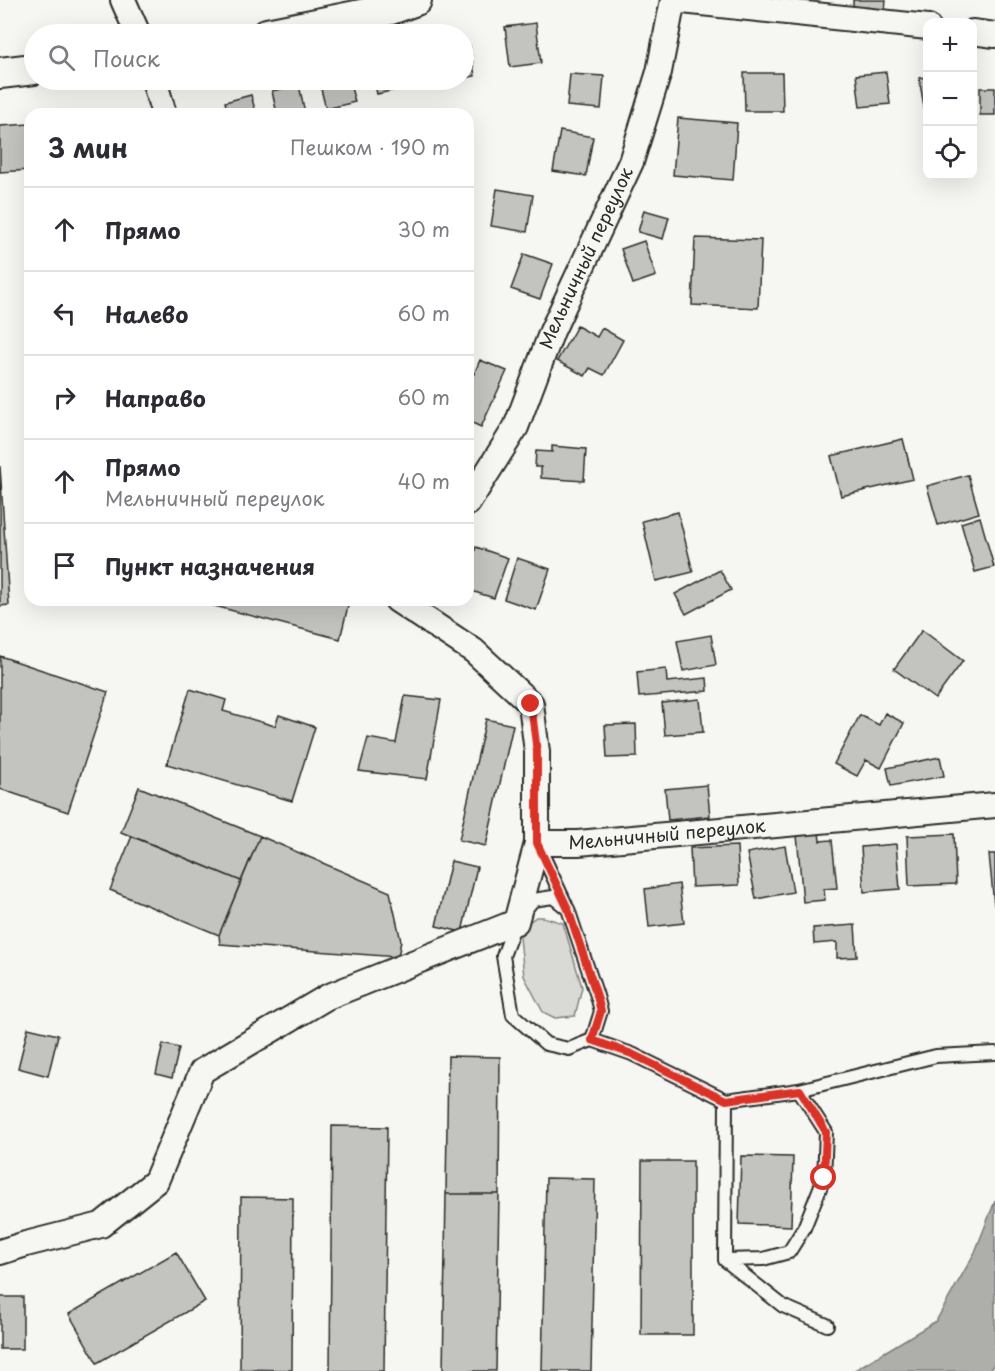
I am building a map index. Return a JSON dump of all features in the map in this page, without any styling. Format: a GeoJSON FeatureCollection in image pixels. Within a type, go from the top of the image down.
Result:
{"type":"FeatureCollection","features":[{"type":"Feature","properties":{"kind":"street"},"geometry":{"type":"LineString","coordinates":[[123,0],[134,24]]}},
{"type":"Feature","properties":{"kind":"street"},"geometry":{"type":"LineString","coordinates":[[317,24],[391,9],[416,0]]}},
{"type":"Feature","properties":{"kind":"street"},"geometry":{"type":"LineString","coordinates":[[673,0],[923,27]]}},
{"type":"Feature","properties":{"kind":"street","name":"Мельничный переулок"},"geometry":{"type":"LineString","coordinates":[[474,494],[516,427],[552,331],[631,162],[659,72],[673,0]]}},
{"type":"Feature","properties":{"kind":"street"},"geometry":{"type":"LineString","coordinates":[[977,33],[995,35]]}},
{"type":"Feature","properties":{"kind":"street"},"geometry":{"type":"LineString","coordinates":[[0,73],[24,70]]}},
{"type":"Feature","properties":{"kind":"street"},"geometry":{"type":"LineString","coordinates":[[157,90],[162,108]]}},
{"type":"Feature","properties":{"kind":"street"},"geometry":{"type":"LineString","coordinates":[[0,1252],[101,1226],[156,1181],[202,1071],[327,997],[516,922],[537,843],[537,752],[531,704],[474,651],[407,606]]}},
{"type":"Feature","properties":{"kind":"street","name":"Мельничный переулок"},"geometry":{"type":"LineString","coordinates":[[537,843],[578,843],[995,805]]}},
{"type":"Feature","properties":{"kind":"lane"},"geometry":{"type":"LineString","coordinates":[[537,843],[568,909],[597,996],[601,1011],[592,1040]]}},
{"type":"Feature","properties":{"kind":"lane"},"geometry":{"type":"LineString","coordinates":[[568,909],[553,897],[533,900],[516,922],[503,956],[513,1016],[546,1044],[569,1048],[592,1040],[632,1054],[726,1100],[800,1090],[936,1056],[995,1053]]}},
{"type":"Feature","properties":{"kind":"lane"},"geometry":{"type":"LineString","coordinates":[[725,1260],[763,1259],[789,1252],[804,1228],[824,1178],[826,1132],[800,1090]]}},
{"type":"Feature","properties":{"kind":"lane"},"geometry":{"type":"LineString","coordinates":[[725,1260],[726,1100]]}},
{"type":"Feature","properties":{"kind":"lane"},"geometry":{"type":"LineString","coordinates":[[725,1260],[783,1306],[827,1325]]}},
{"type":"Feature","properties":{"kind":"shaded area"},"geometry":{"type":"Polygon","coordinates":[[[536,917],[563,923],[582,987],[575,1016],[555,1018],[543,1012],[524,976],[520,938],[529,922],[536,917]]]}},
{"type":"Feature","properties":{"kind":"shaded area"},"geometry":{"type":"Polygon","coordinates":[[[995,1201],[995,1363],[989,1371],[853,1371],[936,1321],[975,1252],[995,1201]]]}},
{"type":"Feature","properties":{"kind":"building"},"geometry":{"type":"Polygon","coordinates":[[[853,0],[886,0],[885,11],[853,7],[853,0]]]}},
{"type":"Feature","properties":{"kind":"building"},"geometry":{"type":"Polygon","coordinates":[[[536,23],[541,63],[510,67],[505,27],[536,23]]]}},
{"type":"Feature","properties":{"kind":"building"},"geometry":{"type":"Polygon","coordinates":[[[886,72],[890,104],[860,107],[856,75],[886,72]]]}},
{"type":"Feature","properties":{"kind":"building"},"geometry":{"type":"Polygon","coordinates":[[[744,73],[782,73],[783,111],[745,111],[744,73]]]}},
{"type":"Feature","properties":{"kind":"building"},"geometry":{"type":"Polygon","coordinates":[[[570,74],[604,76],[601,109],[567,106],[570,74]]]}},
{"type":"Feature","properties":{"kind":"building"},"geometry":{"type":"Polygon","coordinates":[[[919,78],[923,78],[923,101],[919,78]]]}},
{"type":"Feature","properties":{"kind":"building"},"geometry":{"type":"Polygon","coordinates":[[[980,88],[995,88],[995,115],[980,115],[980,88]]]}},
{"type":"Feature","properties":{"kind":"building"},"geometry":{"type":"Polygon","coordinates":[[[300,90],[304,108],[276,108],[272,91],[300,90]]]}},
{"type":"Feature","properties":{"kind":"building"},"geometry":{"type":"Polygon","coordinates":[[[321,90],[352,90],[355,102],[326,108],[321,90]]]}},
{"type":"Feature","properties":{"kind":"building"},"geometry":{"type":"Polygon","coordinates":[[[376,90],[395,90],[377,94],[376,90]]]}},
{"type":"Feature","properties":{"kind":"building"},"geometry":{"type":"Polygon","coordinates":[[[251,95],[254,108],[226,108],[225,102],[251,95]]]}},
{"type":"Feature","properties":{"kind":"building"},"geometry":{"type":"Polygon","coordinates":[[[678,118],[737,123],[733,180],[673,175],[678,118]]]}},
{"type":"Feature","properties":{"kind":"building"},"geometry":{"type":"Polygon","coordinates":[[[24,124],[24,170],[0,172],[0,126],[24,124]]]}},
{"type":"Feature","properties":{"kind":"building"},"geometry":{"type":"Polygon","coordinates":[[[560,131],[593,137],[586,176],[553,171],[560,131]]]}},
{"type":"Feature","properties":{"kind":"building"},"geometry":{"type":"Polygon","coordinates":[[[497,189],[533,195],[527,232],[491,226],[497,189]]]}},
{"type":"Feature","properties":{"kind":"building"},"geometry":{"type":"Polygon","coordinates":[[[644,210],[669,217],[663,239],[638,232],[644,210]]]}},
{"type":"Feature","properties":{"kind":"building"},"geometry":{"type":"Polygon","coordinates":[[[695,238],[761,240],[758,308],[692,305],[695,238]]]}},
{"type":"Feature","properties":{"kind":"building"},"geometry":{"type":"Polygon","coordinates":[[[644,241],[656,276],[633,284],[621,249],[644,241]]]}},
{"type":"Feature","properties":{"kind":"building"},"geometry":{"type":"Polygon","coordinates":[[[524,254],[553,264],[540,299],[511,289],[524,254]]]}},
{"type":"Feature","properties":{"kind":"building"},"geometry":{"type":"Polygon","coordinates":[[[577,326],[597,337],[602,328],[623,340],[604,375],[590,368],[585,376],[557,361],[577,326]]]}},
{"type":"Feature","properties":{"kind":"building"},"geometry":{"type":"Polygon","coordinates":[[[480,360],[507,371],[481,427],[474,424],[474,374],[480,360]]]}},
{"type":"Feature","properties":{"kind":"building"},"geometry":{"type":"Polygon","coordinates":[[[903,439],[913,479],[841,496],[831,456],[903,439]]]}},
{"type":"Feature","properties":{"kind":"building"},"geometry":{"type":"Polygon","coordinates":[[[552,446],[586,449],[584,481],[541,478],[541,467],[535,467],[536,451],[552,452],[552,446]]]}},
{"type":"Feature","properties":{"kind":"building"},"geometry":{"type":"Polygon","coordinates":[[[0,466],[9,605],[0,606],[0,466]]]}},
{"type":"Feature","properties":{"kind":"building"},"geometry":{"type":"Polygon","coordinates":[[[968,475],[979,513],[938,525],[927,486],[968,475]]]}},
{"type":"Feature","properties":{"kind":"building"},"geometry":{"type":"Polygon","coordinates":[[[678,512],[693,572],[656,581],[642,521],[678,512]]]}},
{"type":"Feature","properties":{"kind":"building"},"geometry":{"type":"Polygon","coordinates":[[[980,517],[994,567],[975,572],[961,523],[980,517]]]}},
{"type":"Feature","properties":{"kind":"building"},"geometry":{"type":"Polygon","coordinates":[[[476,547],[508,558],[494,598],[474,592],[476,547]]]}},
{"type":"Feature","properties":{"kind":"building"},"geometry":{"type":"Polygon","coordinates":[[[517,558],[550,569],[536,610],[504,599],[517,558]]]}},
{"type":"Feature","properties":{"kind":"building"},"geometry":{"type":"Polygon","coordinates":[[[720,570],[731,590],[686,614],[675,594],[720,570]]]}},
{"type":"Feature","properties":{"kind":"building"},"geometry":{"type":"Polygon","coordinates":[[[215,606],[348,606],[340,639],[215,606]]]}},
{"type":"Feature","properties":{"kind":"building"},"geometry":{"type":"Polygon","coordinates":[[[922,630],[963,661],[935,699],[894,669],[922,630]]]}},
{"type":"Feature","properties":{"kind":"building"},"geometry":{"type":"Polygon","coordinates":[[[711,635],[716,665],[683,671],[677,641],[711,635]]]}},
{"type":"Feature","properties":{"kind":"building"},"geometry":{"type":"Polygon","coordinates":[[[0,656],[108,692],[68,812],[0,789],[0,656]]]}},
{"type":"Feature","properties":{"kind":"building"},"geometry":{"type":"Polygon","coordinates":[[[666,669],[667,682],[707,678],[708,691],[639,697],[637,672],[666,669]]]}},
{"type":"Feature","properties":{"kind":"building"},"geometry":{"type":"Polygon","coordinates":[[[190,689],[226,700],[223,711],[275,726],[279,715],[315,727],[292,801],[167,764],[190,689]]]}},
{"type":"Feature","properties":{"kind":"building"},"geometry":{"type":"Polygon","coordinates":[[[405,696],[441,700],[427,779],[359,771],[368,738],[396,743],[405,696]]]}},
{"type":"Feature","properties":{"kind":"building"},"geometry":{"type":"Polygon","coordinates":[[[700,699],[703,732],[665,735],[662,703],[700,699]]]}},
{"type":"Feature","properties":{"kind":"building"},"geometry":{"type":"Polygon","coordinates":[[[885,713],[904,723],[881,768],[866,760],[857,776],[834,764],[860,715],[879,725],[885,713]]]}},
{"type":"Feature","properties":{"kind":"building"},"geometry":{"type":"Polygon","coordinates":[[[486,719],[513,725],[486,846],[459,840],[486,719]]]}},
{"type":"Feature","properties":{"kind":"building"},"geometry":{"type":"Polygon","coordinates":[[[636,724],[637,757],[607,758],[605,725],[636,724]]]}},
{"type":"Feature","properties":{"kind":"building"},"geometry":{"type":"Polygon","coordinates":[[[940,757],[944,776],[891,786],[887,768],[940,757]]]}},
{"type":"Feature","properties":{"kind":"building"},"geometry":{"type":"Polygon","coordinates":[[[707,785],[710,816],[668,820],[665,789],[707,785]]]}},
{"type":"Feature","properties":{"kind":"building"},"geometry":{"type":"Polygon","coordinates":[[[139,787],[260,836],[241,881],[121,832],[139,787]]]}},
{"type":"Feature","properties":{"kind":"building"},"geometry":{"type":"Polygon","coordinates":[[[819,832],[820,841],[832,840],[837,888],[824,889],[825,900],[803,902],[797,835],[819,832]]]}},
{"type":"Feature","properties":{"kind":"building"},"geometry":{"type":"Polygon","coordinates":[[[954,834],[956,884],[909,886],[907,836],[954,834]]]}},
{"type":"Feature","properties":{"kind":"building"},"geometry":{"type":"Polygon","coordinates":[[[132,836],[241,881],[219,935],[110,890],[132,836]]]}},
{"type":"Feature","properties":{"kind":"building"},"geometry":{"type":"Polygon","coordinates":[[[260,836],[390,892],[401,941],[398,957],[220,944],[219,935],[260,836]]]}},
{"type":"Feature","properties":{"kind":"building"},"geometry":{"type":"Polygon","coordinates":[[[896,844],[900,889],[864,892],[861,847],[896,844]]]}},
{"type":"Feature","properties":{"kind":"building"},"geometry":{"type":"Polygon","coordinates":[[[737,846],[739,885],[692,887],[690,848],[737,846]]]}},
{"type":"Feature","properties":{"kind":"building"},"geometry":{"type":"Polygon","coordinates":[[[785,846],[793,892],[756,899],[747,853],[785,846]]]}},
{"type":"Feature","properties":{"kind":"building"},"geometry":{"type":"Polygon","coordinates":[[[989,854],[995,854],[995,905],[994,905],[989,854]]]}},
{"type":"Feature","properties":{"kind":"building"},"geometry":{"type":"Polygon","coordinates":[[[451,861],[477,867],[462,932],[436,926],[451,861]]]}},
{"type":"Feature","properties":{"kind":"building"},"geometry":{"type":"Polygon","coordinates":[[[679,884],[684,923],[649,927],[645,889],[679,884]]]}},
{"type":"Feature","properties":{"kind":"building"},"geometry":{"type":"Polygon","coordinates":[[[855,925],[857,957],[837,958],[837,942],[814,944],[813,928],[855,925]]]}},
{"type":"Feature","properties":{"kind":"building"},"geometry":{"type":"Polygon","coordinates":[[[28,1028],[58,1035],[48,1076],[18,1068],[28,1028]]]}},
{"type":"Feature","properties":{"kind":"building"},"geometry":{"type":"Polygon","coordinates":[[[163,1044],[179,1048],[172,1078],[156,1074],[163,1044]]]}},
{"type":"Feature","properties":{"kind":"building"},"geometry":{"type":"Polygon","coordinates":[[[448,1056],[500,1057],[499,1194],[446,1194],[448,1056]]]}},
{"type":"Feature","properties":{"kind":"building"},"geometry":{"type":"Polygon","coordinates":[[[332,1126],[387,1127],[384,1371],[330,1371],[332,1126]]]}},
{"type":"Feature","properties":{"kind":"building"},"geometry":{"type":"Polygon","coordinates":[[[741,1156],[793,1157],[791,1226],[739,1224],[741,1156]]]}},
{"type":"Feature","properties":{"kind":"building"},"geometry":{"type":"Polygon","coordinates":[[[642,1161],[693,1161],[693,1335],[641,1335],[642,1161]]]}},
{"type":"Feature","properties":{"kind":"building"},"geometry":{"type":"Polygon","coordinates":[[[546,1178],[595,1179],[591,1371],[542,1371],[546,1178]]]}},
{"type":"Feature","properties":{"kind":"building"},"geometry":{"type":"Polygon","coordinates":[[[446,1194],[499,1194],[496,1371],[443,1371],[446,1194]]]}},
{"type":"Feature","properties":{"kind":"building"},"geometry":{"type":"Polygon","coordinates":[[[241,1197],[293,1198],[292,1370],[240,1369],[241,1197]]]}},
{"type":"Feature","properties":{"kind":"building"},"geometry":{"type":"Polygon","coordinates":[[[176,1252],[205,1301],[97,1363],[69,1314],[176,1252]]]}},
{"type":"Feature","properties":{"kind":"building"},"geometry":{"type":"Polygon","coordinates":[[[0,1297],[23,1297],[23,1349],[0,1349],[0,1297]]]}},
{"type":"Feature","properties":{"kind":"route"},"geometry":{"type":"LineString","coordinates":[[531,704],[537,752],[537,843],[568,909],[597,996],[601,1011],[592,1040],[632,1054],[726,1100],[800,1090],[826,1132],[824,1178]]}}]}
